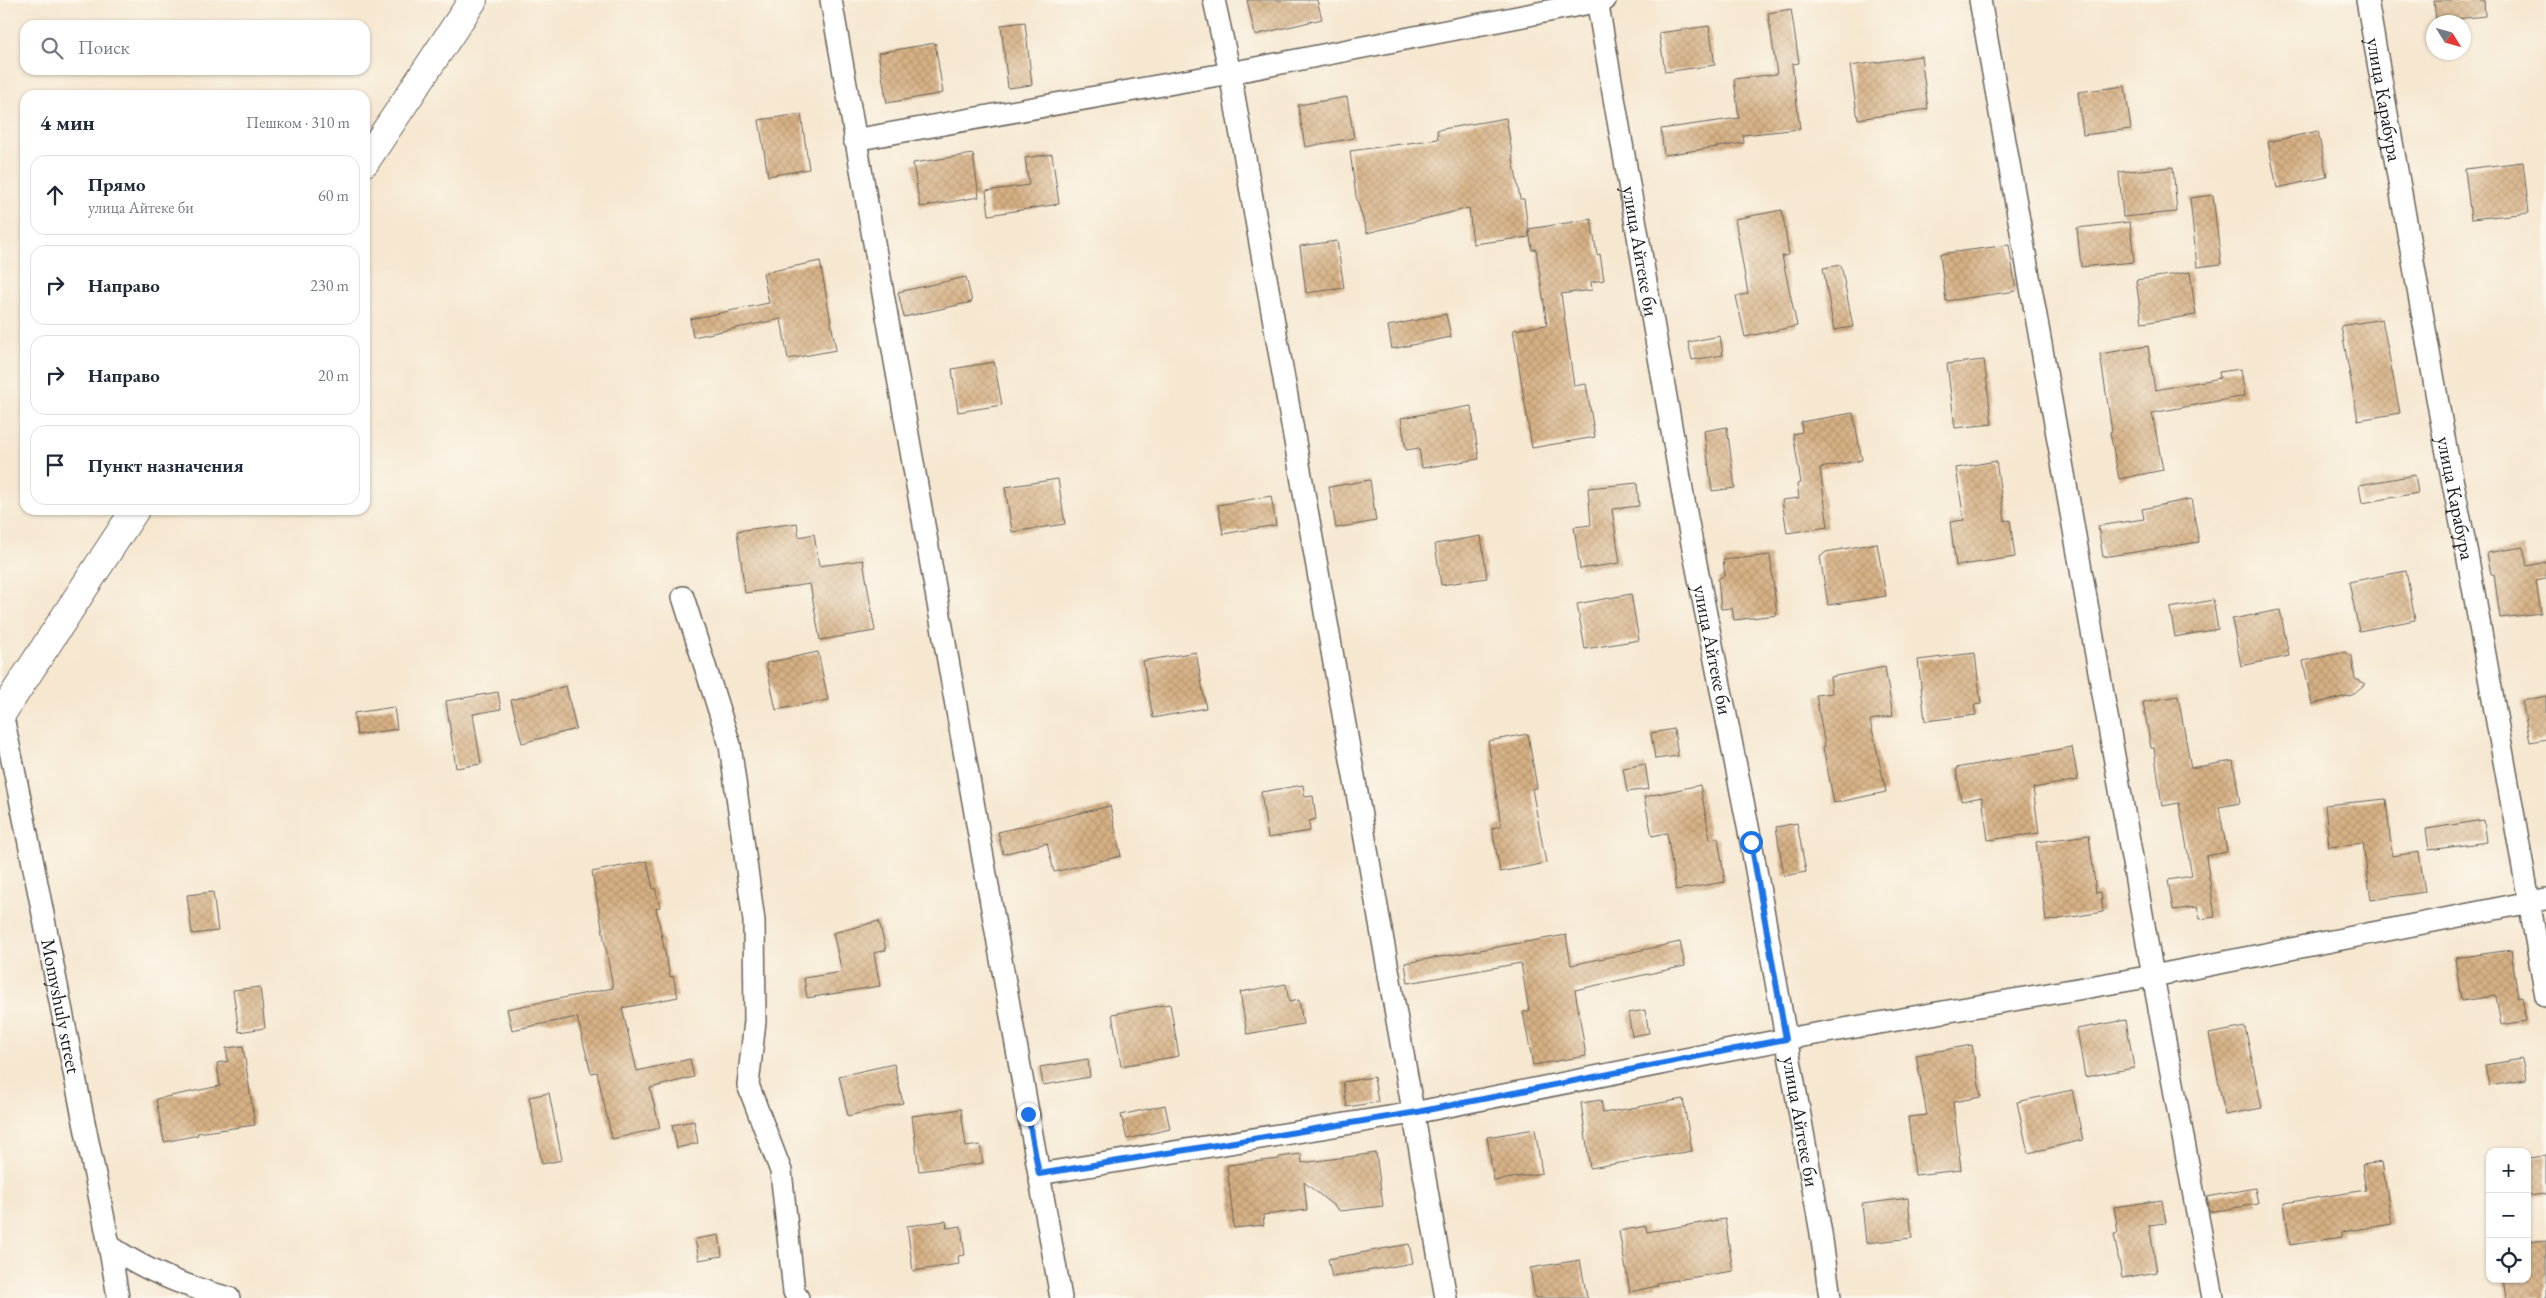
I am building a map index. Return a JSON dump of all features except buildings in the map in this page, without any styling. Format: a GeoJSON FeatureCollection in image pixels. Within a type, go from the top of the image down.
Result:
{"type":"FeatureCollection","features":[{"type":"Feature","properties":{"kind":"main road"},"geometry":{"type":"LineString","coordinates":[[370,154],[473,0]]}},
{"type":"Feature","properties":{"kind":"main road"},"geometry":{"type":"LineString","coordinates":[[1,715],[131,515]]}},
{"type":"Feature","properties":{"kind":"street"},"geometry":{"type":"LineString","coordinates":[[831,0],[854,140],[1061,1298]]}},
{"type":"Feature","properties":{"kind":"street"},"geometry":{"type":"LineString","coordinates":[[1214,0],[1230,73],[1446,1298]]}},
{"type":"Feature","properties":{"kind":"street"},"geometry":{"type":"LineString","coordinates":[[854,140],[1230,73],[1599,0]]}},
{"type":"Feature","properties":{"kind":"street","name":"улица Айтеке би"},"geometry":{"type":"LineString","coordinates":[[1599,0],[1687,518],[1751,842],[1821,1233],[1830,1298]]}},
{"type":"Feature","properties":{"kind":"street"},"geometry":{"type":"LineString","coordinates":[[1980,0],[2153,976],[2213,1298]]}},
{"type":"Feature","properties":{"kind":"street","name":"улица Карабура"},"geometry":{"type":"LineString","coordinates":[[2367,0],[2444,443],[2538,900],[2546,996]]}},
{"type":"Feature","properties":{"kind":"street"},"geometry":{"type":"LineString","coordinates":[[683,597],[730,746],[754,921],[755,1021],[748,1085],[781,1171],[794,1296]]}},
{"type":"Feature","properties":{"kind":"street","name":"Momyshuly street"},"geometry":{"type":"LineString","coordinates":[[1,715],[34,859],[79,1097],[110,1246],[118,1298]]}},
{"type":"Feature","properties":{"kind":"street"},"geometry":{"type":"LineString","coordinates":[[1039,1174],[1412,1113],[1786,1039],[2153,976],[2538,900]]}},
{"type":"Feature","properties":{"kind":"street"},"geometry":{"type":"LineString","coordinates":[[110,1246],[135,1263],[170,1281],[229,1298]]}},
{"type":"Feature","properties":{"kind":"route"},"geometry":{"type":"LineString","coordinates":[[1028,1114],[1039,1174],[1412,1113],[1786,1039],[1751,842]]}}]}
